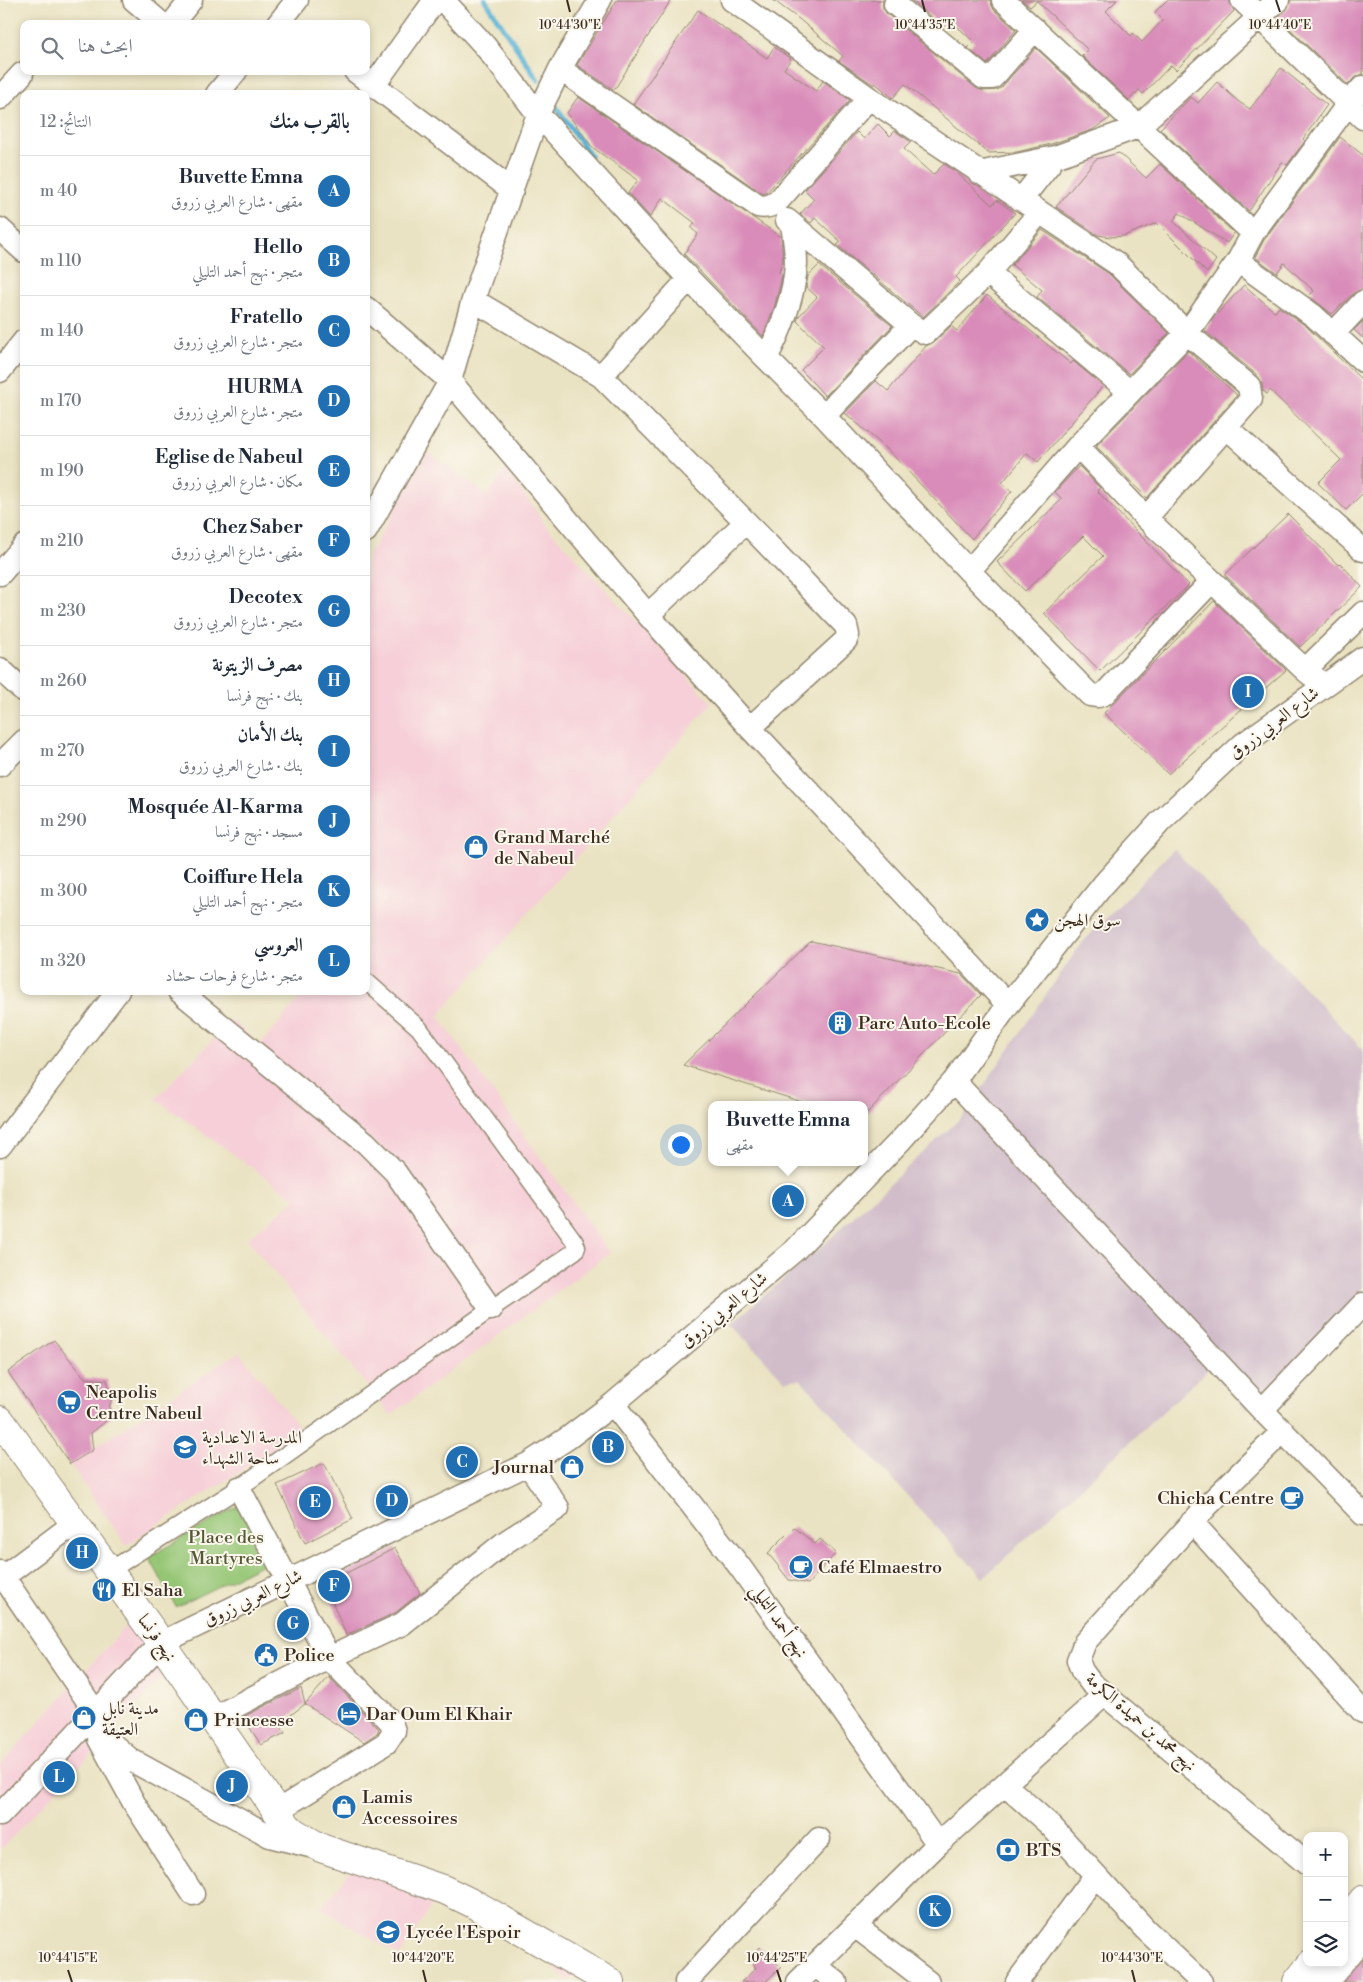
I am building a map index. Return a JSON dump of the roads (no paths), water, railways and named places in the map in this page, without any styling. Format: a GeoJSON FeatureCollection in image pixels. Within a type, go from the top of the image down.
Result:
{"type":"FeatureCollection","features":[{"type":"Feature","properties":{"kind":"street"},"geometry":{"type":"LineString","coordinates":[[134,0],[157,20]]}},
{"type":"Feature","properties":{"kind":"street"},"geometry":{"type":"LineString","coordinates":[[175,20],[191,0]]}},
{"type":"Feature","properties":{"kind":"street"},"geometry":{"type":"LineString","coordinates":[[374,85],[435,0]]}},
{"type":"Feature","properties":{"kind":"street"},"geometry":{"type":"LineString","coordinates":[[444,0],[485,46],[538,114],[689,279],[824,416],[969,571],[1090,695],[1098,696],[1104,694],[1212,581]]}},
{"type":"Feature","properties":{"kind":"street"},"geometry":{"type":"LineString","coordinates":[[372,504],[450,381],[473,300],[538,114],[560,69],[600,0]]}},
{"type":"Feature","properties":{"kind":"street"},"geometry":{"type":"LineString","coordinates":[[732,0],[756,7],[869,98],[1116,263],[1187,333],[1250,386],[1251,399],[1146,518]]}},
{"type":"Feature","properties":{"kind":"street"},"geometry":{"type":"LineString","coordinates":[[1003,0],[1252,233]]}},
{"type":"Feature","properties":{"kind":"street"},"geometry":{"type":"LineString","coordinates":[[1242,0],[1356,111]]}},
{"type":"Feature","properties":{"kind":"street"},"geometry":{"type":"LineString","coordinates":[[979,173],[1056,157],[1138,127],[1278,0]]}},
{"type":"Feature","properties":{"kind":"street"},"geometry":{"type":"LineString","coordinates":[[895,4],[984,78],[994,76],[1034,29]]}},
{"type":"Feature","properties":{"kind":"street"},"geometry":{"type":"LineString","coordinates":[[560,69],[758,206],[772,205],[869,98]]}},
{"type":"Feature","properties":{"kind":"street"},"geometry":{"type":"LineString","coordinates":[[0,98],[21,75]]}},
{"type":"Feature","properties":{"kind":"street"},"geometry":{"type":"LineString","coordinates":[[220,90],[230,75]]}},
{"type":"Feature","properties":{"kind":"street"},"geometry":{"type":"LineString","coordinates":[[361,75],[512,190]]}},
{"type":"Feature","properties":{"kind":"street"},"geometry":{"type":"LineString","coordinates":[[969,571],[1078,446],[1187,333],[1238,260],[1252,233],[1356,111],[1363,87]]}},
{"type":"Feature","properties":{"kind":"street"},"geometry":{"type":"LineString","coordinates":[[772,205],[792,225],[911,326],[925,333],[988,273],[1031,206],[1056,157]]}},
{"type":"Feature","properties":{"kind":"street"},"geometry":{"type":"LineString","coordinates":[[766,358],[778,336],[789,304],[796,264],[792,225]]}},
{"type":"Feature","properties":{"kind":"street"},"geometry":{"type":"LineString","coordinates":[[0,230],[20,248]]}},
{"type":"Feature","properties":{"kind":"street"},"geometry":{"type":"LineString","coordinates":[[1238,260],[1314,316],[1363,361]]}},
{"type":"Feature","properties":{"kind":"street"},"geometry":{"type":"LineString","coordinates":[[988,273],[1130,392]]}},
{"type":"Feature","properties":{"kind":"street"},"geometry":{"type":"LineString","coordinates":[[601,376],[689,279]]}},
{"type":"Feature","properties":{"kind":"street"},"geometry":{"type":"LineString","coordinates":[[473,300],[601,376],[846,626],[848,631],[846,640],[750,728]]}},
{"type":"Feature","properties":{"kind":"street"},"geometry":{"type":"LineString","coordinates":[[1334,334],[1363,302]]}},
{"type":"Feature","properties":{"kind":"street"},"geometry":{"type":"LineString","coordinates":[[370,311],[450,381],[648,615],[750,728],[1008,1004]]}},
{"type":"Feature","properties":{"kind":"street"},"geometry":{"type":"LineString","coordinates":[[824,416],[911,326]]}},
{"type":"Feature","properties":{"kind":"street"},"geometry":{"type":"LineString","coordinates":[[0,371],[20,346]]}},
{"type":"Feature","properties":{"kind":"street"},"geometry":{"type":"LineString","coordinates":[[1226,427],[1363,550]]}},
{"type":"Feature","properties":{"kind":"street"},"geometry":{"type":"LineString","coordinates":[[1078,446],[1146,518],[1324,686]]}},
{"type":"Feature","properties":{"kind":"street"},"geometry":{"type":"LineString","coordinates":[[648,615],[746,522]]}},
{"type":"Feature","properties":{"kind":"street"},"geometry":{"type":"LineString","coordinates":[[0,574],[20,551]]}},
{"type":"Feature","properties":{"kind":"street"},"geometry":{"type":"LineString","coordinates":[[1305,670],[1363,613]]}},
{"type":"Feature","properties":{"kind":"street","name":"شارع العربي زروق"},"geometry":{"type":"LineString","coordinates":[[161,1643],[528,1464],[568,1438],[614,1404],[795,1250],[901,1140],[954,1081],[1008,1004],[1104,885],[1160,822],[1189,793],[1242,745],[1363,658]]}},
{"type":"Feature","properties":{"kind":"street"},"geometry":{"type":"LineString","coordinates":[[0,669],[20,687]]}},
{"type":"Feature","properties":{"kind":"street"},"geometry":{"type":"LineString","coordinates":[[0,765],[20,745]]}},
{"type":"Feature","properties":{"kind":"street"},"geometry":{"type":"LineString","coordinates":[[109,1571],[240,1488],[575,1251],[577,1247],[418,1028],[370,985]]}},
{"type":"Feature","properties":{"kind":"street"},"geometry":{"type":"LineString","coordinates":[[0,1146],[115,995]]}},
{"type":"Feature","properties":{"kind":"street"},"geometry":{"type":"LineString","coordinates":[[184,995],[381,1157],[395,1172],[491,1309]]}},
{"type":"Feature","properties":{"kind":"street"},"geometry":{"type":"LineString","coordinates":[[954,1081],[1262,1410],[1363,1514]]}},
{"type":"Feature","properties":{"kind":"street"},"geometry":{"type":"LineString","coordinates":[[1262,1410],[1363,1304]]}},
{"type":"Feature","properties":{"kind":"street","name":"نهج أحمد التليلي"},"geometry":{"type":"LineString","coordinates":[[614,1404],[740,1567],[938,1844]]}},
{"type":"Feature","properties":{"kind":"street","name":"نهج فرنسا"},"geometry":{"type":"LineString","coordinates":[[0,1420],[161,1643],[277,1811],[295,1833],[321,1848],[445,1890],[478,1906],[610,1982]]}},
{"type":"Feature","properties":{"kind":"street","name":"نهج محمد بن حميدة الكرمة"},"geometry":{"type":"LineString","coordinates":[[1283,1431],[1192,1522],[1084,1642],[1078,1660],[1082,1671],[1091,1682],[1303,1861]]}},
{"type":"Feature","properties":{"kind":"street"},"geometry":{"type":"LineString","coordinates":[[213,1718],[328,1658],[402,1624],[504,1543],[558,1508],[528,1464]]}},
{"type":"Feature","properties":{"kind":"street"},"geometry":{"type":"LineString","coordinates":[[240,1488],[328,1658],[391,1722],[394,1732],[386,1743],[277,1811]]}},
{"type":"Feature","properties":{"kind":"street"},"geometry":{"type":"LineString","coordinates":[[1192,1522],[1363,1712]]}},
{"type":"Feature","properties":{"kind":"street"},"geometry":{"type":"LineString","coordinates":[[75,1523],[3,1581],[92,1721],[134,1803],[193,1894]]}},
{"type":"Feature","properties":{"kind":"street"},"geometry":{"type":"LineString","coordinates":[[0,1815],[92,1721],[161,1643]]}},
{"type":"Feature","properties":{"kind":"street"},"geometry":{"type":"LineString","coordinates":[[798,1982],[938,1844],[1105,1694]]}},
{"type":"Feature","properties":{"kind":"street"},"geometry":{"type":"LineString","coordinates":[[92,1721],[131,1760],[270,1836],[321,1848]]}},
{"type":"Feature","properties":{"kind":"street"},"geometry":{"type":"LineString","coordinates":[[1005,1785],[1050,1825],[1145,1929],[1200,1982]]}},
{"type":"Feature","properties":{"kind":"street"},"geometry":{"type":"LineString","coordinates":[[686,1982],[819,1839]]}},
{"type":"Feature","properties":{"kind":"street"},"geometry":{"type":"LineString","coordinates":[[1017,1982],[1095,1876]]}},
{"type":"Feature","properties":{"kind":"street"},"geometry":{"type":"LineString","coordinates":[[855,1926],[928,1982]]}},
{"type":"Feature","properties":{"kind":"street"},"geometry":{"type":"LineString","coordinates":[[1348,1952],[1363,1934]]}},
{"type":"Feature","properties":{"kind":"street"},"geometry":{"type":"LineString","coordinates":[[815,1965],[836,1982]]}},
{"type":"Feature","properties":{"kind":"street"},"geometry":{"type":"LineString","coordinates":[[1297,1982],[1309,1967]]}},
{"type":"Feature","properties":{"kind":"street"},"geometry":{"type":"LineString","coordinates":[[1323,1982],[1336,1967]]}},
{"type":"Feature","properties":{"kind":"waterway"},"geometry":{"type":"LineString","coordinates":[[485,0],[538,80]]}},
{"type":"Feature","properties":{"kind":"waterway"},"geometry":{"type":"LineString","coordinates":[[557,108],[590,156]]}},
{"type":"Feature","properties":{"kind":"place","name":"بنك الأمان"},"geometry":{"type":"Point","coordinates":[1248,692]}},
{"type":"Feature","properties":{"kind":"place","name":"Grand Marché de Nabeul"},"geometry":{"type":"Point","coordinates":[476,847]}},
{"type":"Feature","properties":{"kind":"place","name":"سوق الهجن"},"geometry":{"type":"Point","coordinates":[1037,920]}},
{"type":"Feature","properties":{"kind":"place","name":"Parc Auto-Ecole"},"geometry":{"type":"Point","coordinates":[840,1023]}},
{"type":"Feature","properties":{"kind":"place","name":"Buvette Emna"},"geometry":{"type":"Point","coordinates":[788,1201]}},
{"type":"Feature","properties":{"kind":"place","name":"Neapolis Centre Nabeul"},"geometry":{"type":"Point","coordinates":[69,1402]}},
{"type":"Feature","properties":{"kind":"place","name":"المدرسة الاعدادية ساحة الشهداء"},"geometry":{"type":"Point","coordinates":[185,1447]}},
{"type":"Feature","properties":{"kind":"place","name":"Hello"},"geometry":{"type":"Point","coordinates":[608,1447]}},
{"type":"Feature","properties":{"kind":"place","name":"Fratello"},"geometry":{"type":"Point","coordinates":[462,1462]}},
{"type":"Feature","properties":{"kind":"place","name":"Journal"},"geometry":{"type":"Point","coordinates":[572,1467]}},
{"type":"Feature","properties":{"kind":"place","name":"Chicha Centre"},"geometry":{"type":"Point","coordinates":[1292,1498]}},
{"type":"Feature","properties":{"kind":"place","name":"HURMA"},"geometry":{"type":"Point","coordinates":[392,1501]}},
{"type":"Feature","properties":{"kind":"place","name":"Eglise de Nabeul"},"geometry":{"type":"Point","coordinates":[315,1502]}},
{"type":"Feature","properties":{"kind":"place","name":"مصرف الزيتونة"},"geometry":{"type":"Point","coordinates":[82,1553]}},
{"type":"Feature","properties":{"kind":"place","name":"Café Elmaestro"},"geometry":{"type":"Point","coordinates":[801,1567]}},
{"type":"Feature","properties":{"kind":"place","name":"Chez Saber"},"geometry":{"type":"Point","coordinates":[334,1586]}},
{"type":"Feature","properties":{"kind":"place","name":"El Saha"},"geometry":{"type":"Point","coordinates":[104,1590]}},
{"type":"Feature","properties":{"kind":"place","name":"Decotex"},"geometry":{"type":"Point","coordinates":[293,1624]}},
{"type":"Feature","properties":{"kind":"place","name":"Police"},"geometry":{"type":"Point","coordinates":[266,1655]}},
{"type":"Feature","properties":{"kind":"place","name":"Dar Oum El Khair"},"geometry":{"type":"Point","coordinates":[349,1714]}},
{"type":"Feature","properties":{"kind":"place","name":"مدينة نابل العتيقة"},"geometry":{"type":"Point","coordinates":[84,1718]}},
{"type":"Feature","properties":{"kind":"place","name":"Princesse"},"geometry":{"type":"Point","coordinates":[196,1720]}},
{"type":"Feature","properties":{"kind":"place","name":"العروسي"},"geometry":{"type":"Point","coordinates":[59,1777]}},
{"type":"Feature","properties":{"kind":"place","name":"Mosquée Al-Karma"},"geometry":{"type":"Point","coordinates":[232,1786]}},
{"type":"Feature","properties":{"kind":"place","name":"Lamis Accessoires"},"geometry":{"type":"Point","coordinates":[344,1807]}},
{"type":"Feature","properties":{"kind":"place","name":"BTS"},"geometry":{"type":"Point","coordinates":[1008,1850]}},
{"type":"Feature","properties":{"kind":"place","name":"Coiffure Hela"},"geometry":{"type":"Point","coordinates":[935,1911]}},
{"type":"Feature","properties":{"kind":"place","name":"Lycée l'Espoir"},"geometry":{"type":"Point","coordinates":[388,1932]}},
{"type":"Feature","properties":{"kind":"park label","name":"Place des Martyres"},"geometry":{"type":"Point","coordinates":[226,1547]}}]}
